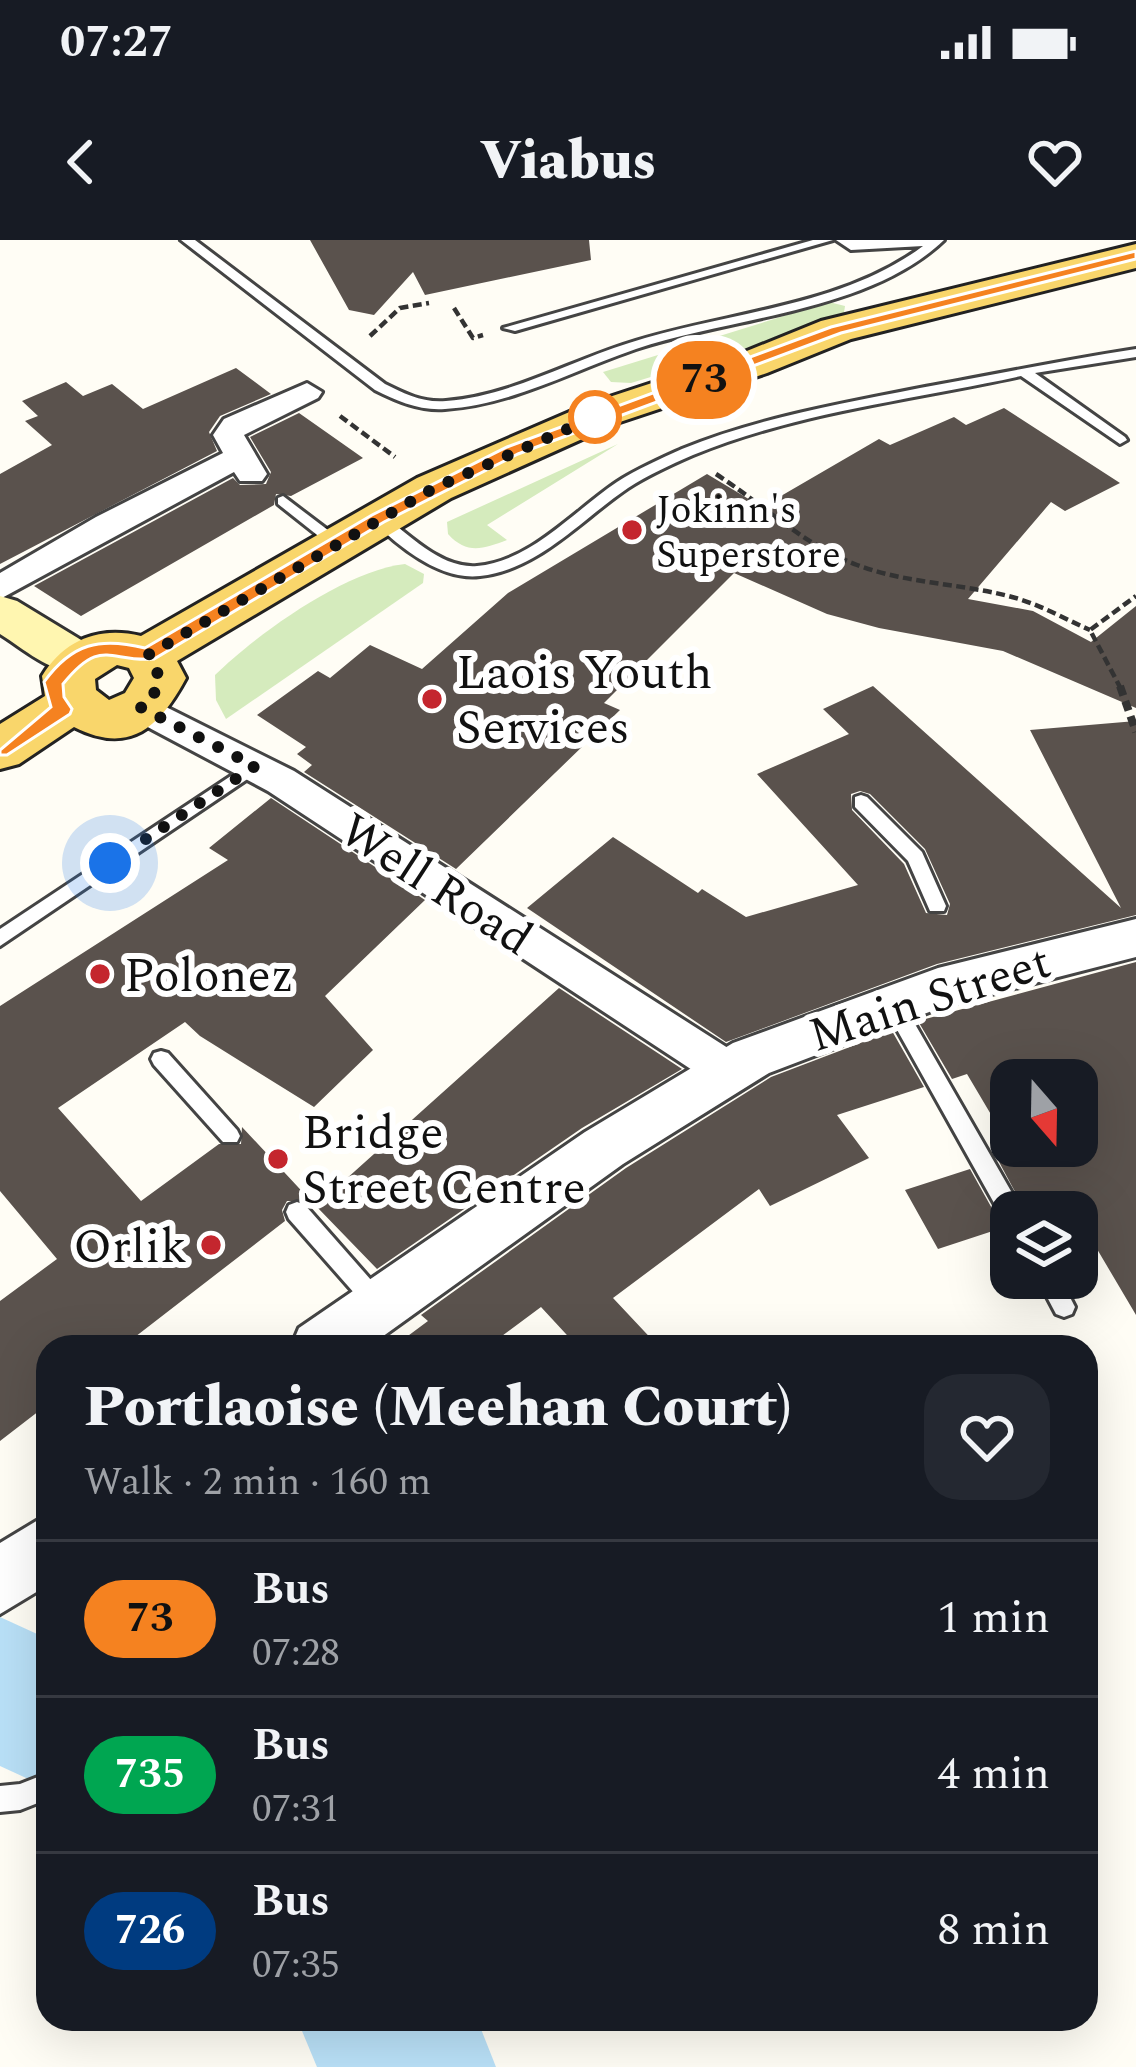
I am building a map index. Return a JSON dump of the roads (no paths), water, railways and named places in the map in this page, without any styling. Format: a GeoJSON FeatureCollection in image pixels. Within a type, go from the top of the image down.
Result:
{"type":"FeatureCollection","features":[{"type":"Feature","properties":{"kind":"main road"},"geometry":{"type":"LineString","coordinates":[[0,750],[113,646],[148,655],[434,488],[604,413],[856,324],[1136,256]]}},
{"type":"Feature","properties":{"kind":"main road"},"geometry":{"type":"LineString","coordinates":[[752,364],[1136,292]]}},
{"type":"Feature","properties":{"kind":"main road"},"geometry":{"type":"LineString","coordinates":[[0,612],[69,683],[83,718],[102,719],[140,707],[156,691],[160,678],[148,655]]}},
{"type":"Feature","properties":{"kind":"street"},"geometry":{"type":"LineString","coordinates":[[0,589],[108,524],[247,466],[228,435],[235,426],[307,392]]}},
{"type":"Feature","properties":{"kind":"street","name":"Well Road"},"geometry":{"type":"LineString","coordinates":[[140,707],[268,774],[728,1070]]}},
{"type":"Feature","properties":{"kind":"street","name":"Main Street"},"geometry":{"type":"LineString","coordinates":[[336,1335],[585,1160],[728,1070],[892,1004],[974,964],[1136,938]]}},
{"type":"Feature","properties":{"kind":"street"},"geometry":{"type":"LineString","coordinates":[[0,1582],[36,1555]]}},
{"type":"Feature","properties":{"kind":"lane"},"geometry":{"type":"LineString","coordinates":[[187,240],[380,386],[406,401],[427,405],[485,398],[702,325],[838,290],[903,268],[938,241]]}},
{"type":"Feature","properties":{"kind":"lane"},"geometry":{"type":"LineString","coordinates":[[510,328],[827,240]]}},
{"type":"Feature","properties":{"kind":"lane"},"geometry":{"type":"LineString","coordinates":[[842,240],[851,246],[938,241]]}},
{"type":"Feature","properties":{"kind":"lane"},"geometry":{"type":"LineString","coordinates":[[378,518],[449,568],[482,572],[521,555],[644,472],[738,436],[830,408],[1136,353]]}},
{"type":"Feature","properties":{"kind":"lane"},"geometry":{"type":"LineString","coordinates":[[1023,371],[1120,440]]}},
{"type":"Feature","properties":{"kind":"lane"},"geometry":{"type":"LineString","coordinates":[[283,501],[336,543]]}},
{"type":"Feature","properties":{"kind":"lane"},"geometry":{"type":"LineString","coordinates":[[0,939],[268,774]]}},
{"type":"Feature","properties":{"kind":"lane"},"geometry":{"type":"LineString","coordinates":[[861,802],[916,857],[937,906]]}},
{"type":"Feature","properties":{"kind":"lane"},"geometry":{"type":"LineString","coordinates":[[892,1004],[999,1191]]}},
{"type":"Feature","properties":{"kind":"lane"},"geometry":{"type":"LineString","coordinates":[[161,1059],[230,1136]]}},
{"type":"Feature","properties":{"kind":"lane"},"geometry":{"type":"LineString","coordinates":[[298,1212],[378,1304]]}},
{"type":"Feature","properties":{"kind":"lane"},"geometry":{"type":"LineString","coordinates":[[1060,1299],[1064,1306]]}},
{"type":"Feature","properties":{"kind":"waterway"},"geometry":{"type":"LineString","coordinates":[[0,1680],[36,1713]]}},
{"type":"Feature","properties":{"kind":"waterway"},"geometry":{"type":"LineString","coordinates":[[382,2031],[425,2067]]}},
{"type":"Feature","properties":{"kind":"place","name":"Jokinn's Superstore"},"geometry":{"type":"Point","coordinates":[632,530]}},
{"type":"Feature","properties":{"kind":"place","name":"Laois Youth Services"},"geometry":{"type":"Point","coordinates":[432,699]}},
{"type":"Feature","properties":{"kind":"place","name":"Polonez"},"geometry":{"type":"Point","coordinates":[100,974]}},
{"type":"Feature","properties":{"kind":"place","name":"Bridge Street Centre"},"geometry":{"type":"Point","coordinates":[278,1159]}},
{"type":"Feature","properties":{"kind":"place","name":"Orlik"},"geometry":{"type":"Point","coordinates":[211,1245]}}]}
